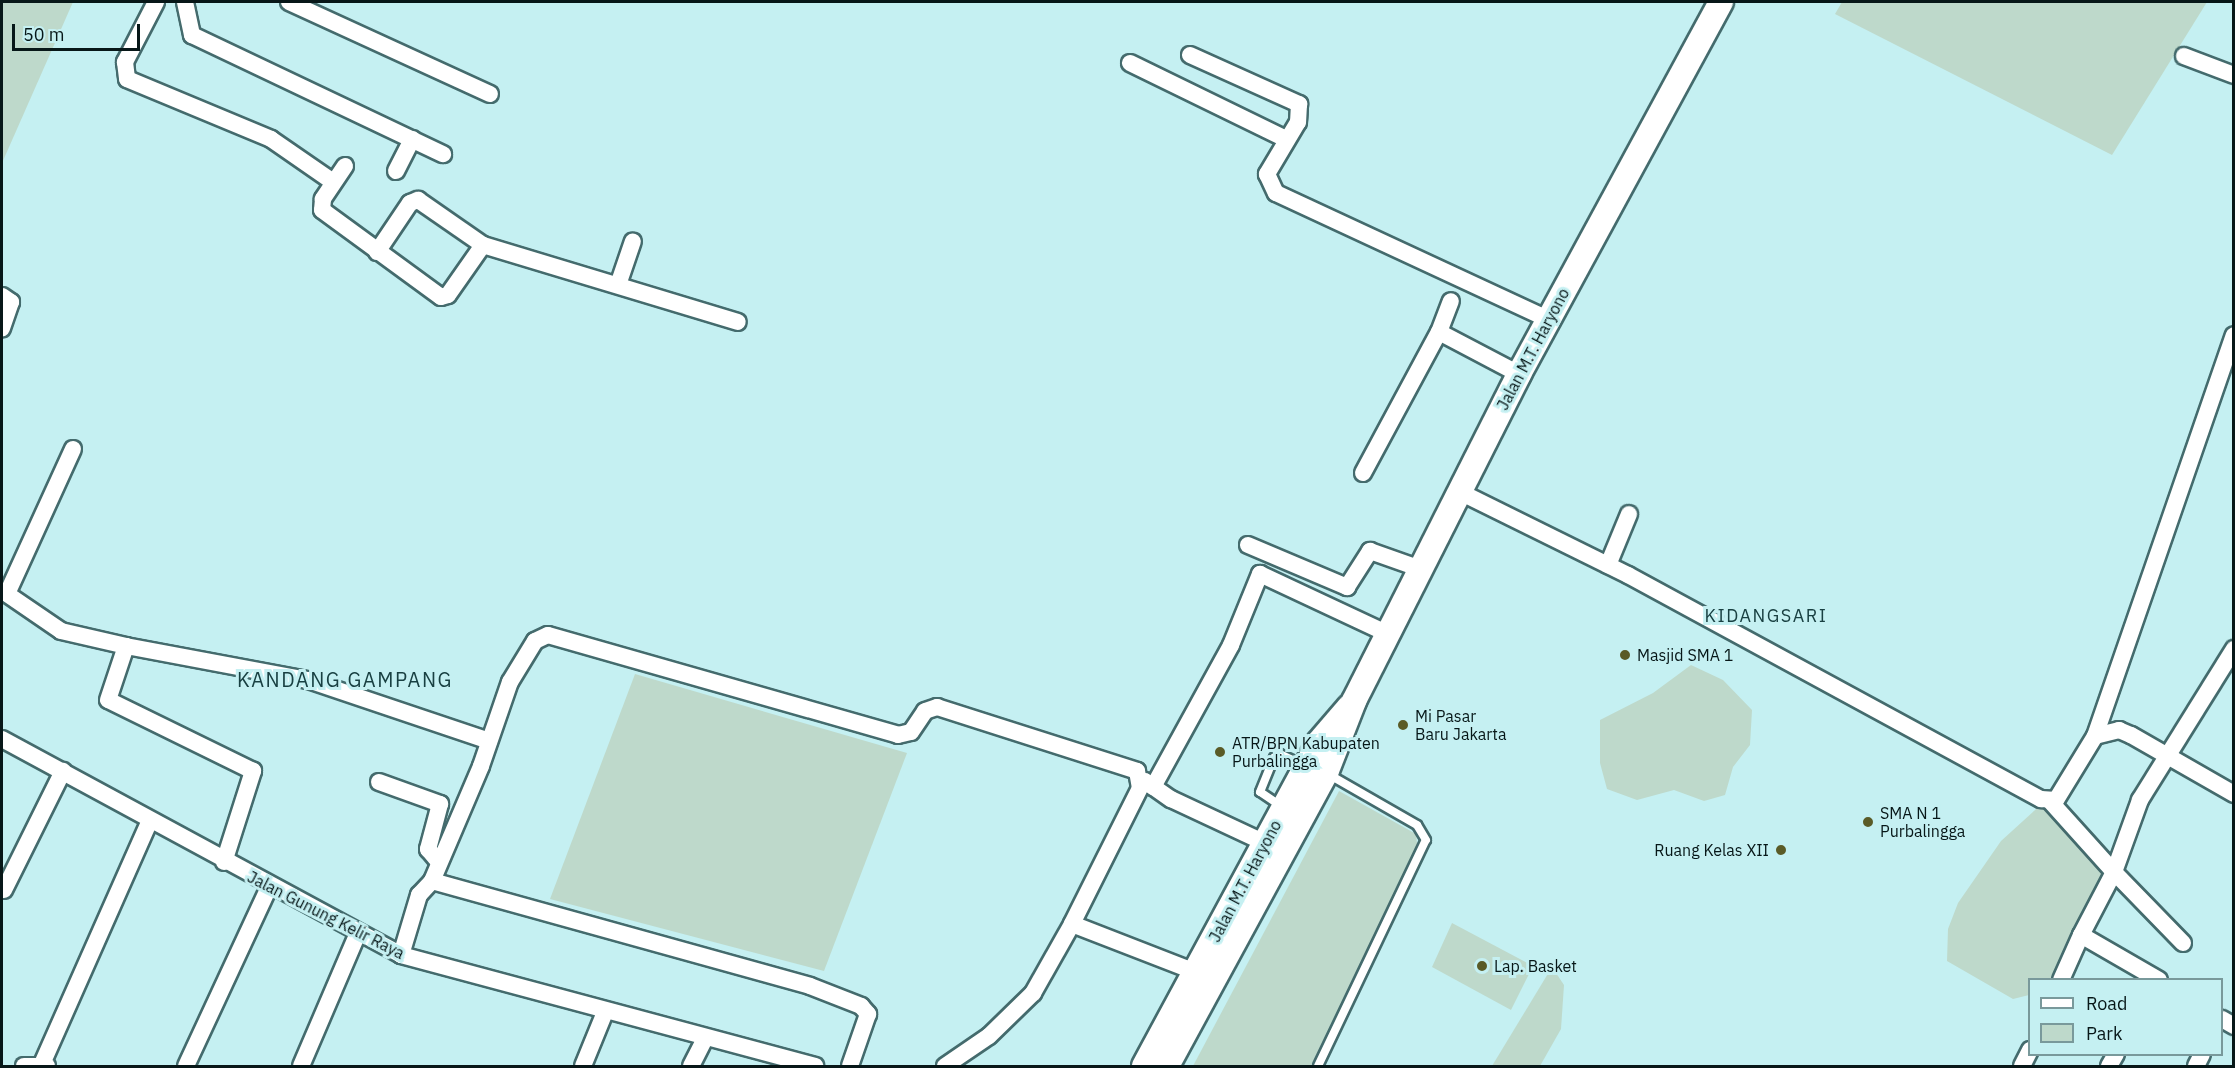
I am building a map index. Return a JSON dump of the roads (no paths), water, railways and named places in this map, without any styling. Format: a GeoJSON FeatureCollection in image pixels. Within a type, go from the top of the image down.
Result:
{"type":"FeatureCollection","features":[{"type":"Feature","properties":{"kind":"main road","name":"Jalan M.T. Haryono"},"geometry":{"type":"LineString","coordinates":[[1167,1066],[1316,770],[1330,726],[1354,701],[1548,319],[1721,2]]}},
{"type":"Feature","properties":{"kind":"main road","name":"Jalan M.T. Haryono"},"geometry":{"type":"LineString","coordinates":[[1144,1066],[1284,808],[1316,770]]}},
{"type":"Feature","properties":{"kind":"street"},"geometry":{"type":"LineString","coordinates":[[156,2],[125,62],[127,79],[271,139],[333,182]]}},
{"type":"Feature","properties":{"kind":"street"},"geometry":{"type":"LineString","coordinates":[[184,2],[192,35],[443,154]]}},
{"type":"Feature","properties":{"kind":"street"},"geometry":{"type":"LineString","coordinates":[[289,2],[490,94]]}},
{"type":"Feature","properties":{"kind":"street"},"geometry":{"type":"LineString","coordinates":[[1190,55],[1299,104],[1298,122],[1266,179],[1276,193],[1548,319]]}},
{"type":"Feature","properties":{"kind":"street"},"geometry":{"type":"LineString","coordinates":[[2184,56],[2234,75]]}},
{"type":"Feature","properties":{"kind":"street"},"geometry":{"type":"LineString","coordinates":[[1130,63],[1286,140]]}},
{"type":"Feature","properties":{"kind":"street"},"geometry":{"type":"LineString","coordinates":[[396,171],[412,139]]}},
{"type":"Feature","properties":{"kind":"street"},"geometry":{"type":"LineString","coordinates":[[345,166],[333,182],[322,210],[377,252],[445,297],[483,244]]}},
{"type":"Feature","properties":{"kind":"street"},"geometry":{"type":"LineString","coordinates":[[377,252],[410,203],[418,201],[483,244],[738,322]]}},
{"type":"Feature","properties":{"kind":"street"},"geometry":{"type":"LineString","coordinates":[[618,285],[633,241]]}},
{"type":"Feature","properties":{"kind":"street"},"geometry":{"type":"LineString","coordinates":[[2,296],[11,302],[2,328]]}},
{"type":"Feature","properties":{"kind":"street"},"geometry":{"type":"LineString","coordinates":[[1363,473],[1439,332],[1451,301]]}},
{"type":"Feature","properties":{"kind":"street"},"geometry":{"type":"LineString","coordinates":[[1439,332],[1519,375]]}},
{"type":"Feature","properties":{"kind":"street"},"geometry":{"type":"LineString","coordinates":[[2050,801],[2062,796],[2095,736],[2234,335]]}},
{"type":"Feature","properties":{"kind":"street"},"geometry":{"type":"LineString","coordinates":[[74,449],[8,588],[15,604],[54,628],[126,646],[308,680],[483,739]]}},
{"type":"Feature","properties":{"kind":"street"},"geometry":{"type":"LineString","coordinates":[[1460,492],[1608,565],[2050,801],[2114,872],[2183,943]]}},
{"type":"Feature","properties":{"kind":"street"},"geometry":{"type":"LineString","coordinates":[[1608,565],[1629,514]]}},
{"type":"Feature","properties":{"kind":"street"},"geometry":{"type":"LineString","coordinates":[[1248,544],[1347,587],[1374,550],[1421,569]]}},
{"type":"Feature","properties":{"kind":"street"},"geometry":{"type":"LineString","coordinates":[[945,1066],[988,1036],[1033,993],[1147,783],[1231,645],[1260,574],[1388,634]]}},
{"type":"Feature","properties":{"kind":"street"},"geometry":{"type":"LineString","coordinates":[[435,858],[483,739],[521,660],[535,641],[548,634],[898,735],[911,732],[925,711],[937,707],[1080,748],[1137,771],[1147,783],[1265,843]]}},
{"type":"Feature","properties":{"kind":"street"},"geometry":{"type":"LineString","coordinates":[[126,646],[108,700],[253,771],[224,862]]}},
{"type":"Feature","properties":{"kind":"street"},"geometry":{"type":"LineString","coordinates":[[2062,978],[2081,935],[2114,872],[2128,824],[2234,649]]}},
{"type":"Feature","properties":{"kind":"street"},"geometry":{"type":"LineString","coordinates":[[2095,736],[2119,730],[2234,794]]}},
{"type":"Feature","properties":{"kind":"street","name":"Jalan Gunung Kelir Raya"},"geometry":{"type":"LineString","coordinates":[[2,739],[63,771],[149,822],[391,950],[605,1012],[815,1066]]}},
{"type":"Feature","properties":{"kind":"street"},"geometry":{"type":"LineString","coordinates":[[4,890],[63,771]]}},
{"type":"Feature","properties":{"kind":"street"},"geometry":{"type":"LineString","coordinates":[[379,782],[440,804],[432,881],[419,895],[391,950]]}},
{"type":"Feature","properties":{"kind":"street"},"geometry":{"type":"LineString","coordinates":[[24,1066],[44,1065],[149,822]]}},
{"type":"Feature","properties":{"kind":"street"},"geometry":{"type":"LineString","coordinates":[[432,881],[799,983],[861,1006],[868,1014],[850,1066]]}},
{"type":"Feature","properties":{"kind":"street"},"geometry":{"type":"LineString","coordinates":[[186,1066],[269,886]]}},
{"type":"Feature","properties":{"kind":"street"},"geometry":{"type":"LineString","coordinates":[[1072,924],[1196,972]]}},
{"type":"Feature","properties":{"kind":"street"},"geometry":{"type":"LineString","coordinates":[[301,1066],[358,933]]}},
{"type":"Feature","properties":{"kind":"street"},"geometry":{"type":"LineString","coordinates":[[2081,935],[2155,978]]}},
{"type":"Feature","properties":{"kind":"street"},"geometry":{"type":"LineString","coordinates":[[583,1066],[605,1012]]}},
{"type":"Feature","properties":{"kind":"street"},"geometry":{"type":"LineString","coordinates":[[691,1066],[705,1038]]}},
{"type":"Feature","properties":{"kind":"lane"},"geometry":{"type":"LineString","coordinates":[[1284,808],[1260,792],[1274,758],[1280,754],[1316,770],[1417,825],[1426,840],[1318,1066]]}},
{"type":"Feature","properties":{"kind":"place","name":"Masjid SMA 1"},"geometry":{"type":"Point","coordinates":[1625,655]}},
{"type":"Feature","properties":{"kind":"place","name":"Mi Pasar Baru Jakarta"},"geometry":{"type":"Point","coordinates":[1403,725]}},
{"type":"Feature","properties":{"kind":"place","name":"ATR/BPN Kabupaten Purbalingga"},"geometry":{"type":"Point","coordinates":[1220,752]}},
{"type":"Feature","properties":{"kind":"place","name":"SMA N 1 Purbalingga"},"geometry":{"type":"Point","coordinates":[1868,822]}},
{"type":"Feature","properties":{"kind":"place","name":"Ruang Kelas XII"},"geometry":{"type":"Point","coordinates":[1781,850]}},
{"type":"Feature","properties":{"kind":"place","name":"Lap. Basket"},"geometry":{"type":"Point","coordinates":[1482,966]}},
{"type":"Feature","properties":{"kind":"district","name":"KIDANGSARI"},"geometry":{"type":"Point","coordinates":[1766,616]}},
{"type":"Feature","properties":{"kind":"district","name":"KANDANG GAMPANG"},"geometry":{"type":"Point","coordinates":[345,679]}}]}
